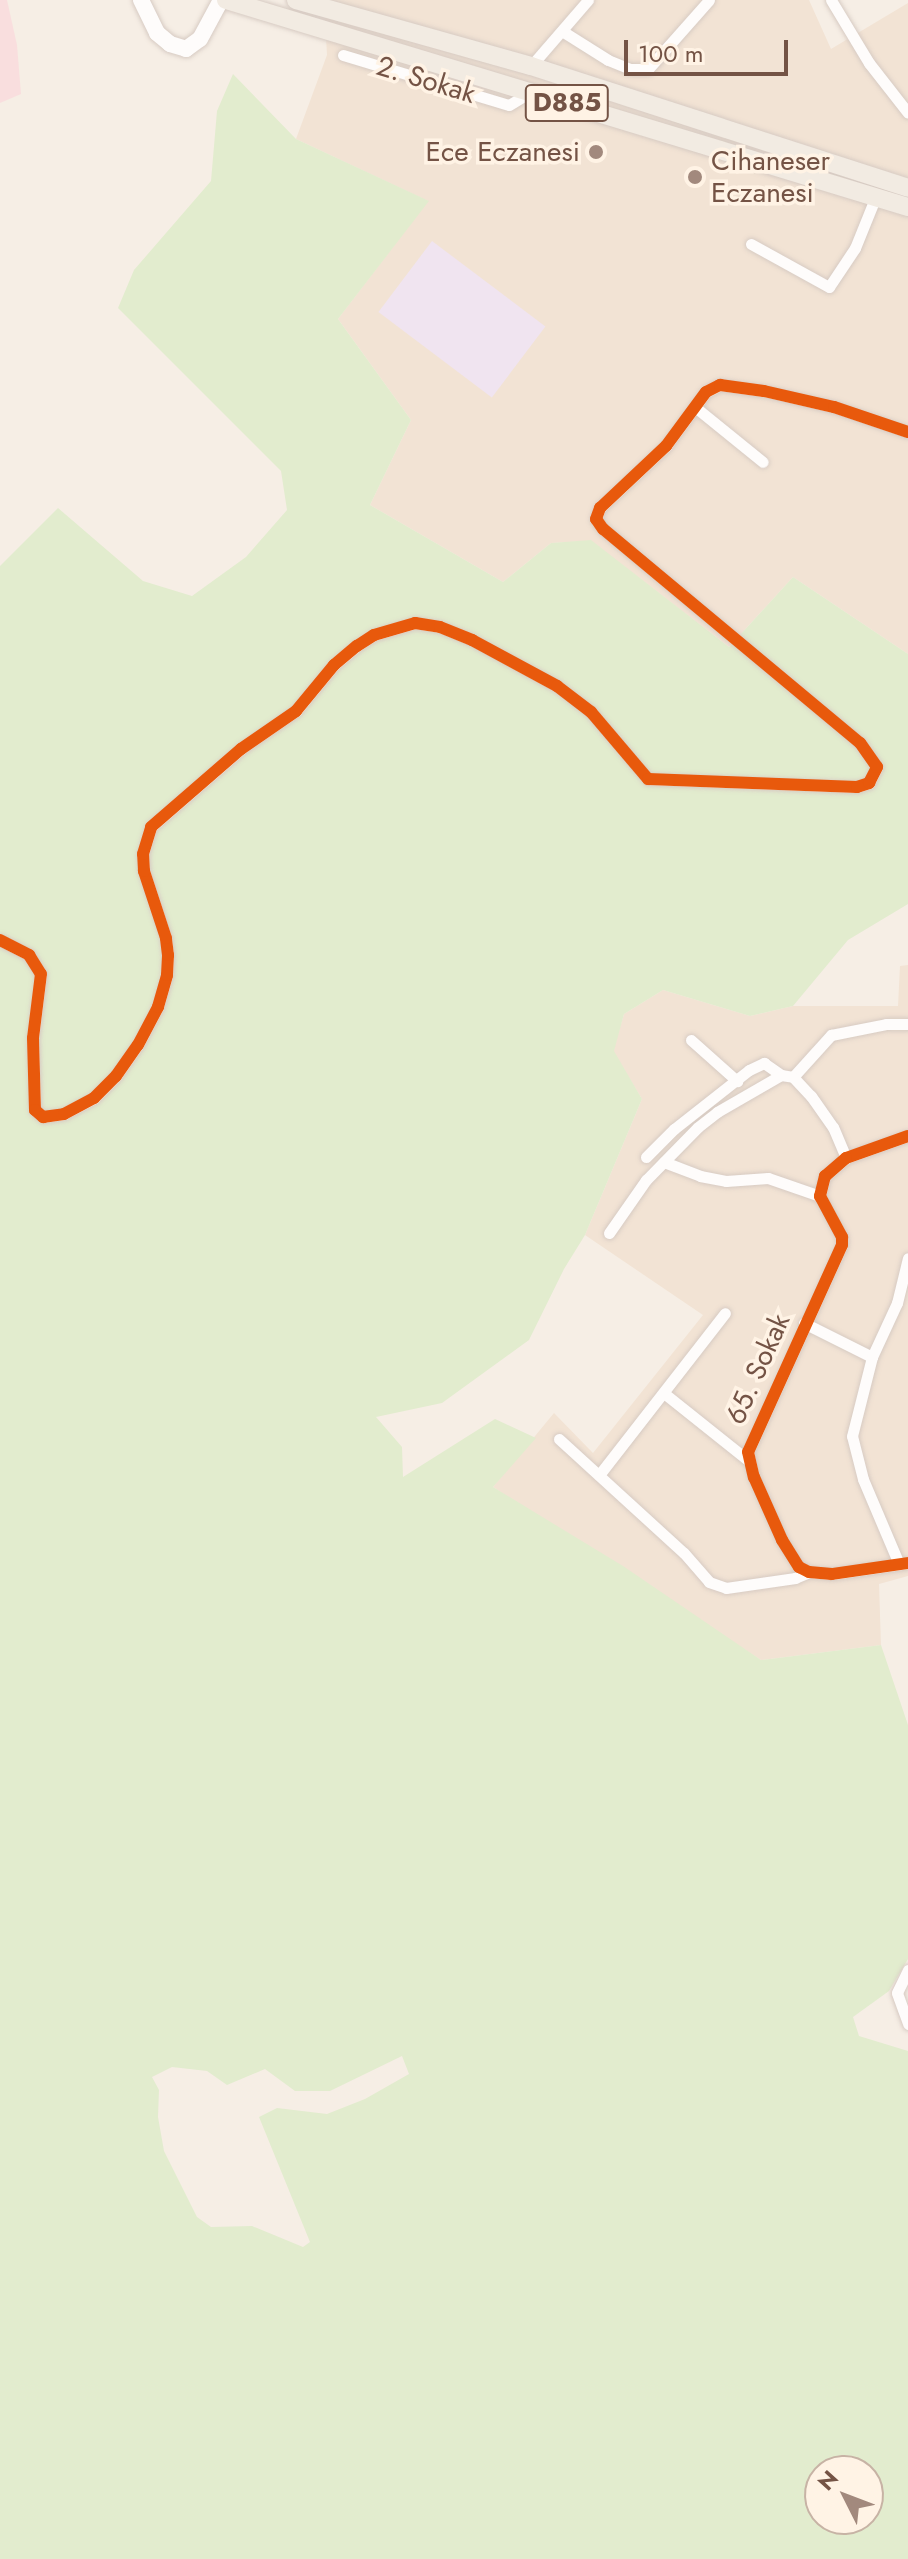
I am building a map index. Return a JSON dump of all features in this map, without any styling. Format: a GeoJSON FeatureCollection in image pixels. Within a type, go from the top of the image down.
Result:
{"type":"FeatureCollection","features":[{"type":"Feature","properties":{"kind":"main road","name":"D885"},"geometry":{"type":"LineString","coordinates":[[223,0],[908,207]]}},
{"type":"Feature","properties":{"kind":"main road","name":"D885"},"geometry":{"type":"LineString","coordinates":[[296,0],[531,66],[908,188]]}},
{"type":"Feature","properties":{"kind":"street"},"geometry":{"type":"LineString","coordinates":[[141,0],[157,33],[170,44],[186,49],[200,39],[223,0]]}},
{"type":"Feature","properties":{"kind":"street"},"geometry":{"type":"LineString","coordinates":[[562,31],[608,60],[630,69],[648,69],[709,0]]}},
{"type":"Feature","properties":{"kind":"street"},"geometry":{"type":"LineString","coordinates":[[831,0],[869,63],[906,105]]}},
{"type":"Feature","properties":{"kind":"street"},"geometry":{"type":"LineString","coordinates":[[531,66],[583,2]]}},
{"type":"Feature","properties":{"kind":"street","name":"2. Sokak"},"geometry":{"type":"LineString","coordinates":[[343,55],[509,105],[531,92]]}},
{"type":"Feature","properties":{"kind":"street"},"geometry":{"type":"LineString","coordinates":[[751,244],[829,287],[855,248],[876,196]]}},
{"type":"Feature","properties":{"kind":"street"},"geometry":{"type":"LineString","coordinates":[[0,940],[29,955],[41,974],[33,1038],[37,1076],[35,1110],[43,1117],[64,1114],[94,1098],[116,1076],[158,1007],[167,975],[168,955],[160,917],[144,871],[143,854],[151,827],[241,749],[296,711],[334,665],[357,646],[384,631],[415,623],[440,627],[472,640],[557,686],[591,712],[648,779],[857,787],[869,783],[877,767],[860,743],[598,524],[597,512],[666,446],[706,392],[720,385],[764,391],[834,407],[908,432]]}},
{"type":"Feature","properties":{"kind":"street"},"geometry":{"type":"LineString","coordinates":[[695,407],[763,462]]}},
{"type":"Feature","properties":{"kind":"street"},"geometry":{"type":"LineString","coordinates":[[609,1233],[646,1180],[717,1112],[787,1076],[831,1035],[886,1024],[908,1024]]}},
{"type":"Feature","properties":{"kind":"street"},"geometry":{"type":"LineString","coordinates":[[691,1040],[737,1081]]}},
{"type":"Feature","properties":{"kind":"street"},"geometry":{"type":"LineString","coordinates":[[646,1157],[674,1129],[764,1063],[787,1076],[833,1127],[846,1158]]}},
{"type":"Feature","properties":{"kind":"street"},"geometry":{"type":"LineString","coordinates":[[664,1162],[726,1181],[768,1178],[820,1196],[825,1176],[846,1158],[908,1136]]}},
{"type":"Feature","properties":{"kind":"street","name":"65. Sokak"},"geometry":{"type":"LineString","coordinates":[[809,1572],[791,1557],[749,1461],[752,1438],[842,1245],[842,1237],[820,1196]]}},
{"type":"Feature","properties":{"kind":"street"},"geometry":{"type":"LineString","coordinates":[[559,1439],[684,1553],[709,1582],[726,1588],[795,1578],[809,1572],[832,1574],[904,1564],[863,1479],[852,1436],[872,1357],[902,1306],[908,1258]]}},
{"type":"Feature","properties":{"kind":"street"},"geometry":{"type":"LineString","coordinates":[[599,1475],[725,1313]]}},
{"type":"Feature","properties":{"kind":"street"},"geometry":{"type":"LineString","coordinates":[[804,1323],[872,1357]]}},
{"type":"Feature","properties":{"kind":"street"},"geometry":{"type":"LineString","coordinates":[[665,1394],[749,1461]]}},
{"type":"Feature","properties":{"kind":"street"},"geometry":{"type":"LineString","coordinates":[[908,1970],[897,1993],[908,2024]]}},
{"type":"Feature","properties":{"kind":"shaded area"},"geometry":{"type":"Polygon","coordinates":[[[0,0],[7,0],[17,45],[21,94],[0,103],[0,0]]]}},
{"type":"Feature","properties":{"kind":"shaded area"},"geometry":{"type":"Polygon","coordinates":[[[324,0],[809,0],[831,49],[908,3],[908,654],[793,577],[729,647],[591,541],[551,543],[503,582],[370,505],[411,420],[338,319],[428,201],[296,139],[327,55],[324,0]]]}},
{"type":"Feature","properties":{"kind":"shaded area"},"geometry":{"type":"Polygon","coordinates":[[[432,241],[545,326],[492,398],[378,312],[432,241]]]}},
{"type":"Feature","properties":{"kind":"shaded area"},"geometry":{"type":"Polygon","coordinates":[[[908,965],[908,1576],[879,1584],[881,1645],[761,1660],[493,1487],[554,1413],[593,1453],[703,1315],[585,1235],[642,1099],[613,1051],[624,1014],[663,990],[750,1016],[793,1006],[898,1006],[900,966],[908,965]]]}},
{"type":"Feature","properties":{"kind":"green space"},"geometry":{"type":"Polygon","coordinates":[[[233,74],[296,139],[429,201],[338,319],[411,420],[370,505],[503,582],[551,543],[591,540],[729,647],[793,577],[908,654],[908,904],[848,940],[793,1006],[750,1016],[663,990],[624,1014],[614,1051],[642,1099],[585,1235],[564,1269],[529,1340],[442,1403],[376,1417],[402,1447],[403,1477],[495,1419],[536,1438],[493,1487],[623,1566],[761,1660],[881,1645],[908,1725],[908,1959],[889,1991],[853,2017],[859,2036],[908,2051],[908,2559],[0,2559],[0,566],[58,508],[143,581],[192,596],[246,557],[287,510],[281,471],[118,308],[134,270],[211,181],[217,111],[233,74]],[[402,2056],[330,2091],[295,2091],[265,2069],[227,2085],[207,2071],[172,2067],[152,2077],[159,2090],[158,2117],[164,2151],[197,2217],[211,2227],[252,2226],[303,2247],[310,2242],[259,2117],[277,2108],[327,2114],[365,2099],[409,2074],[402,2056]]]}},
{"type":"Feature","properties":{"kind":"cycle path"},"geometry":{"type":"LineString","coordinates":[[0,940],[29,955],[41,974],[33,1038],[35,1110],[43,1117],[64,1114],[94,1098],[116,1076],[138,1045],[158,1007],[167,975],[168,955],[166,938],[144,871],[143,854],[151,827],[241,749],[296,711],[334,665],[357,646],[374,635],[415,623],[440,627],[472,640],[557,686],[591,712],[648,779],[857,787],[869,783],[877,767],[860,743],[603,529],[596,519],[600,508],[666,446],[706,392],[720,385],[764,391],[834,407],[908,432]]}},
{"type":"Feature","properties":{"kind":"cycle path"},"geometry":{"type":"LineString","coordinates":[[908,1136],[846,1158],[825,1176],[820,1196],[842,1237],[842,1245],[748,1452],[754,1477],[782,1540],[799,1567],[809,1572],[832,1574],[908,1563]]}},
{"type":"Feature","properties":{"kind":"place","name":"Ece Eczanesi"},"geometry":{"type":"Point","coordinates":[596,152]}},
{"type":"Feature","properties":{"kind":"place","name":"Cihaneser Eczanesi"},"geometry":{"type":"Point","coordinates":[695,177]}}]}
